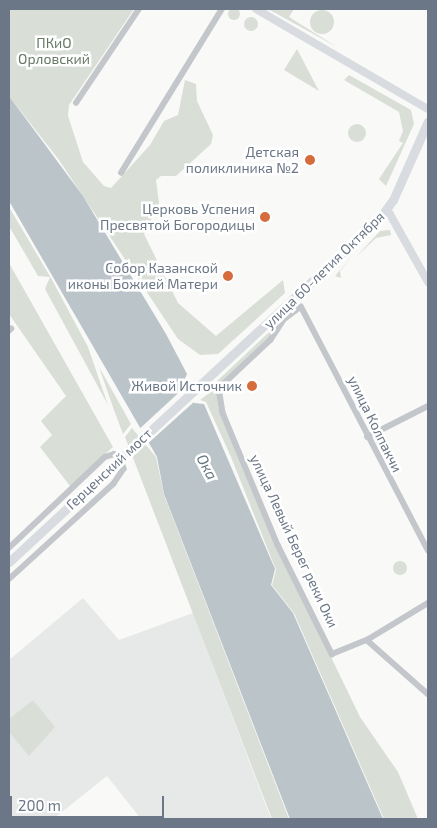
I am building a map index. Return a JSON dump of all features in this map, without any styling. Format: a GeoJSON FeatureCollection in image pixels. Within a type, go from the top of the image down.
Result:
{"type":"FeatureCollection","features":[{"type":"Feature","properties":{"kind":"main road"},"geometry":{"type":"LineString","coordinates":[[256,9],[428,109]]}},
{"type":"Feature","properties":{"kind":"main road","name":"улица 60-летия Октября"},"geometry":{"type":"LineString","coordinates":[[210,376],[387,210],[428,121]]}},
{"type":"Feature","properties":{"kind":"main road"},"geometry":{"type":"LineString","coordinates":[[387,210],[428,282]]}},
{"type":"Feature","properties":{"kind":"main road","name":"Герценский мост"},"geometry":{"type":"LineString","coordinates":[[9,562],[210,376]]}},
{"type":"Feature","properties":{"kind":"street"},"geometry":{"type":"LineString","coordinates":[[76,103],[139,9]]}},
{"type":"Feature","properties":{"kind":"street"},"geometry":{"type":"LineString","coordinates":[[121,174],[222,9]]}},
{"type":"Feature","properties":{"kind":"street","name":"улица Колпакчи"},"geometry":{"type":"LineString","coordinates":[[221,402],[222,386],[301,307],[428,551]]}},
{"type":"Feature","properties":{"kind":"street","name":"улица Левый Берег реки Оки"},"geometry":{"type":"LineString","coordinates":[[221,402],[278,544],[332,654],[367,640]]}},
{"type":"Feature","properties":{"kind":"street"},"geometry":{"type":"LineString","coordinates":[[367,437],[428,406]]}},
{"type":"Feature","properties":{"kind":"street"},"geometry":{"type":"LineString","coordinates":[[9,548],[105,457],[114,454],[121,459],[124,469],[114,484],[9,580]]}},
{"type":"Feature","properties":{"kind":"street"},"geometry":{"type":"LineString","coordinates":[[428,603],[367,640],[428,694]]}},
{"type":"Feature","properties":{"kind":"shaded area"},"geometry":{"type":"Polygon","coordinates":[[[83,598],[119,640],[193,613],[271,819],[141,819],[107,776],[53,819],[9,819],[9,660],[83,598]]]}},
{"type":"Feature","properties":{"kind":"green space"},"geometry":{"type":"Polygon","coordinates":[[[236,8],[239,9],[239,19],[232,20],[229,19],[228,12],[229,9],[236,8]]]}},
{"type":"Feature","properties":{"kind":"green space","name":"ПКиО Орловский"},"geometry":{"type":"Polygon","coordinates":[[[9,9],[134,9],[69,105],[68,116],[83,162],[104,186],[111,188],[150,145],[164,121],[178,115],[185,80],[196,84],[197,101],[213,135],[211,144],[176,176],[161,176],[156,180],[159,203],[144,234],[178,303],[216,336],[283,280],[285,293],[218,354],[200,355],[178,339],[59,160],[9,96],[9,9]]]}},
{"type":"Feature","properties":{"kind":"green space"},"geometry":{"type":"Polygon","coordinates":[[[268,9],[294,9],[289,17],[337,47],[268,9]]]}},
{"type":"Feature","properties":{"kind":"green space"},"geometry":{"type":"Polygon","coordinates":[[[322,10],[331,13],[334,22],[331,31],[322,34],[313,31],[310,22],[313,13],[322,10]]]}},
{"type":"Feature","properties":{"kind":"green space"},"geometry":{"type":"Polygon","coordinates":[[[251,17],[256,19],[258,24],[256,29],[251,31],[246,29],[244,24],[246,19],[251,17]]]}},
{"type":"Feature","properties":{"kind":"green space"},"geometry":{"type":"Polygon","coordinates":[[[297,49],[319,91],[284,70],[297,49]]]}},
{"type":"Feature","properties":{"kind":"green space"},"geometry":{"type":"Polygon","coordinates":[[[349,75],[411,110],[414,124],[386,186],[379,179],[403,143],[399,141],[403,131],[399,112],[344,80],[349,75]]]}},
{"type":"Feature","properties":{"kind":"green space"},"geometry":{"type":"Polygon","coordinates":[[[357,124],[363,127],[366,133],[363,139],[357,142],[351,139],[348,133],[351,127],[357,124]]]}},
{"type":"Feature","properties":{"kind":"green space"},"geometry":{"type":"Polygon","coordinates":[[[9,207],[51,278],[88,347],[108,405],[45,289],[50,277],[38,276],[9,226],[9,207]]]}},
{"type":"Feature","properties":{"kind":"green space"},"geometry":{"type":"Polygon","coordinates":[[[390,230],[391,235],[376,238],[356,257],[380,231],[390,230]]]}},
{"type":"Feature","properties":{"kind":"green space"},"geometry":{"type":"Polygon","coordinates":[[[354,254],[340,271],[341,278],[335,276],[354,254]]]}},
{"type":"Feature","properties":{"kind":"green space"},"geometry":{"type":"Polygon","coordinates":[[[9,263],[113,447],[70,486],[40,447],[52,435],[41,421],[66,396],[9,314],[9,263]]]}},
{"type":"Feature","properties":{"kind":"green space"},"geometry":{"type":"Polygon","coordinates":[[[281,321],[271,338],[220,386],[216,382],[281,321]]]}},
{"type":"Feature","properties":{"kind":"green space"},"geometry":{"type":"Polygon","coordinates":[[[99,367],[131,424],[123,434],[114,410],[99,367]]]}},
{"type":"Feature","properties":{"kind":"green space"},"geometry":{"type":"Polygon","coordinates":[[[216,388],[277,545],[360,717],[398,772],[418,819],[384,819],[294,613],[272,585],[276,570],[231,457],[206,402],[200,400],[216,388]]]}},
{"type":"Feature","properties":{"kind":"green space"},"geometry":{"type":"Polygon","coordinates":[[[132,428],[156,457],[164,495],[289,819],[272,819],[125,437],[132,428]]]}},
{"type":"Feature","properties":{"kind":"green space"},"geometry":{"type":"Polygon","coordinates":[[[400,561],[405,563],[407,568],[405,573],[400,575],[395,573],[393,568],[395,563],[400,561]]]}},
{"type":"Feature","properties":{"kind":"green space"},"geometry":{"type":"Polygon","coordinates":[[[33,700],[55,727],[29,756],[9,732],[9,719],[33,700]]]}},
{"type":"Feature","properties":{"kind":"water","name":"Ока"},"geometry":{"type":"Polygon","coordinates":[[[9,96],[83,196],[166,334],[187,374],[182,385],[194,403],[204,404],[275,569],[271,585],[293,613],[383,819],[290,819],[164,494],[157,457],[9,201],[9,96]]]}},
{"type":"Feature","properties":{"kind":"pier"},"geometry":{"type":"Polygon","coordinates":[[[186,386],[195,401],[145,446],[136,432],[186,386]]]}},
{"type":"Feature","properties":{"kind":"place","name":"Детская поликлиника №2"},"geometry":{"type":"Point","coordinates":[310,160]}},
{"type":"Feature","properties":{"kind":"place","name":"Церковь Успения Пресвятой Богородицы"},"geometry":{"type":"Point","coordinates":[265,217]}},
{"type":"Feature","properties":{"kind":"place","name":"Собор Казанской иконы Божией Матери"},"geometry":{"type":"Point","coordinates":[228,276]}},
{"type":"Feature","properties":{"kind":"place","name":"Живой Источник"},"geometry":{"type":"Point","coordinates":[252,386]}}]}
